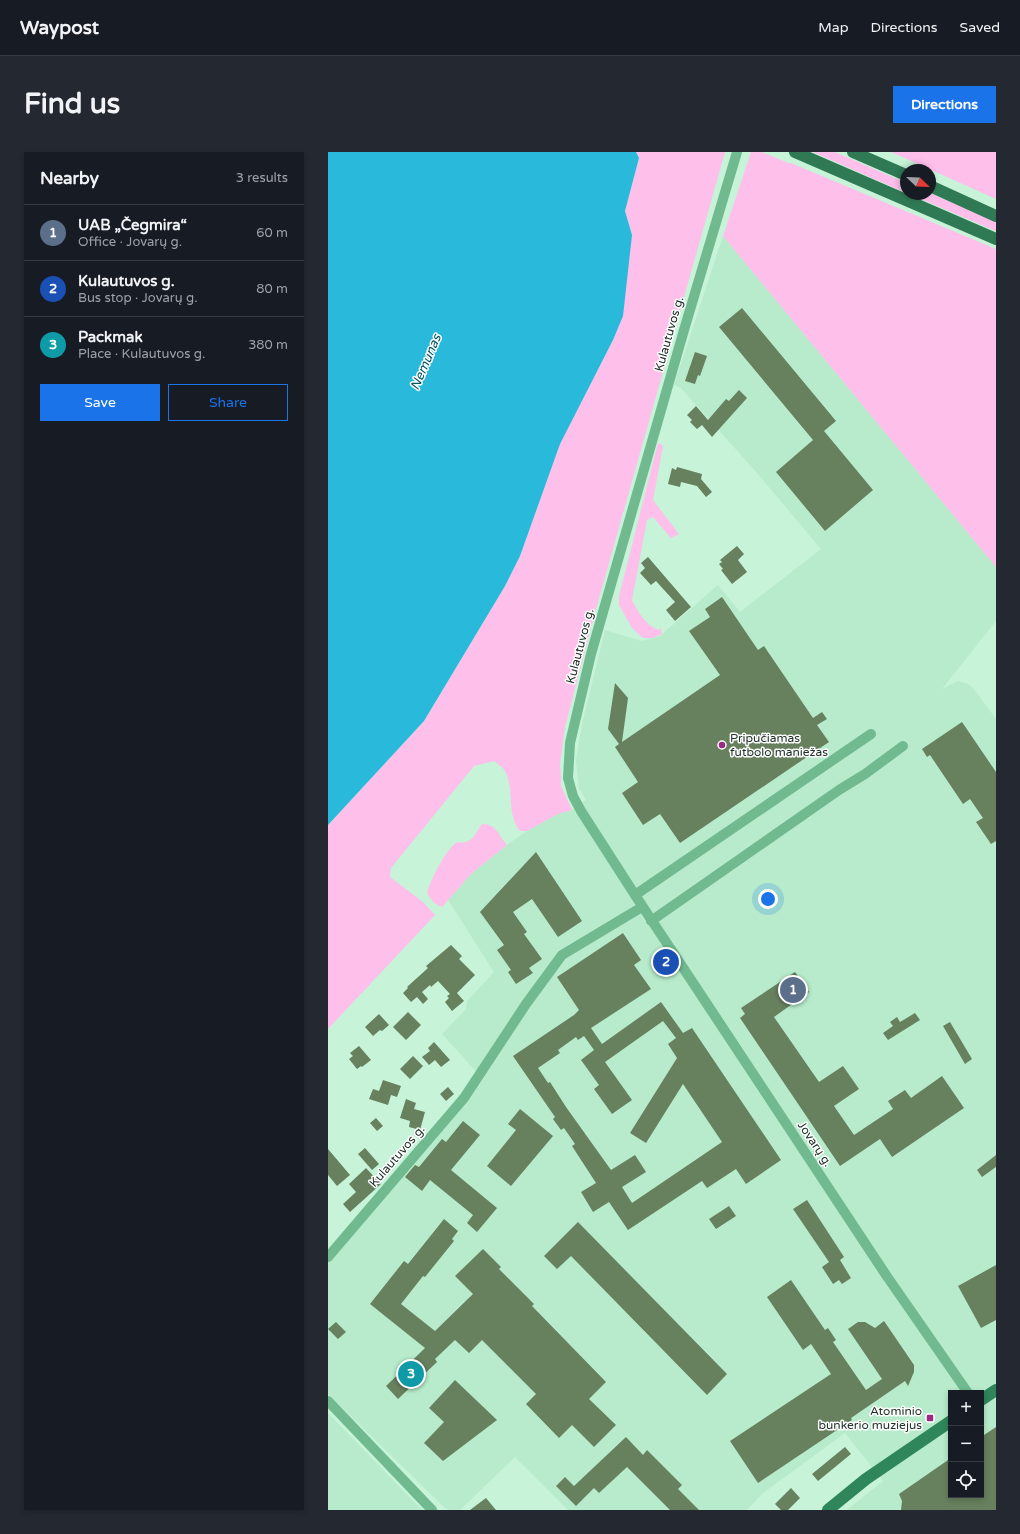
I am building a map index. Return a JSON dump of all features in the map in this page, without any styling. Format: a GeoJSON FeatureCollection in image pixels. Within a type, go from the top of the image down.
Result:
{"type":"FeatureCollection","features":[{"type":"Feature","properties":{"kind":"highway"},"geometry":{"type":"LineString","coordinates":[[795,152],[996,239]]}},
{"type":"Feature","properties":{"kind":"highway"},"geometry":{"type":"LineString","coordinates":[[853,152],[900,172]]}},
{"type":"Feature","properties":{"kind":"highway"},"geometry":{"type":"LineString","coordinates":[[936,189],[996,216]]}},
{"type":"Feature","properties":{"kind":"main road"},"geometry":{"type":"LineString","coordinates":[[984,1398],[996,1390]]}},
{"type":"Feature","properties":{"kind":"main road"},"geometry":{"type":"LineString","coordinates":[[828,1510],[866,1479],[948,1423]]}},
{"type":"Feature","properties":{"kind":"street","name":"Kulautuvos g."},"geometry":{"type":"LineString","coordinates":[[328,1257],[464,1098],[526,1004],[562,955],[642,907],[576,803],[568,778],[570,743],[588,663],[608,592],[737,152]]}},
{"type":"Feature","properties":{"kind":"street"},"geometry":{"type":"LineString","coordinates":[[635,896],[871,734]]}},
{"type":"Feature","properties":{"kind":"street"},"geometry":{"type":"LineString","coordinates":[[651,920],[839,790],[865,774],[903,746]]}},
{"type":"Feature","properties":{"kind":"street","name":"Jovarų g."},"geometry":{"type":"LineString","coordinates":[[642,907],[886,1275],[966,1390]]}},
{"type":"Feature","properties":{"kind":"street"},"geometry":{"type":"LineString","coordinates":[[328,1401],[432,1510]]}},
{"type":"Feature","properties":{"kind":"shaded area"},"geometry":{"type":"Polygon","coordinates":[[[636,152],[725,152],[594,616],[565,727],[560,764],[561,786],[572,810],[558,814],[527,831],[520,831],[513,817],[510,786],[504,770],[494,761],[474,766],[391,868],[390,877],[423,902],[435,915],[328,1029],[328,825],[424,721],[505,586],[520,556],[560,443],[613,340],[632,235],[625,211],[639,158],[636,152]]]}},
{"type":"Feature","properties":{"kind":"shaded area"},"geometry":{"type":"Polygon","coordinates":[[[751,152],[762,152],[791,163],[996,249],[996,567],[723,236],[751,152]]]}},
{"type":"Feature","properties":{"kind":"shaded area"},"geometry":{"type":"Polygon","coordinates":[[[813,152],[835,152],[900,180],[900,190],[813,152]]]}},
{"type":"Feature","properties":{"kind":"shaded area"},"geometry":{"type":"Polygon","coordinates":[[[891,152],[996,152],[996,199],[936,172],[936,164],[918,164],[891,152]]]}},
{"type":"Feature","properties":{"kind":"shaded area"},"geometry":{"type":"Polygon","coordinates":[[[936,196],[996,222],[996,231],[923,200],[936,200],[936,196]]]}},
{"type":"Feature","properties":{"kind":"shaded area"},"geometry":{"type":"Polygon","coordinates":[[[723,236],[996,567],[996,621],[942,689],[958,681],[968,684],[973,688],[996,719],[996,1510],[847,1510],[883,1481],[845,1433],[763,1493],[747,1510],[568,1510],[515,1457],[460,1510],[450,1510],[445,1508],[328,1394],[328,1262],[483,1079],[442,1034],[466,1009],[467,1001],[494,972],[448,900],[471,874],[507,845],[527,831],[558,814],[572,810],[586,800],[579,789],[576,760],[582,724],[605,630],[641,641],[660,636],[718,585],[740,612],[821,549],[757,473],[681,388],[674,385],[723,236]]]}},
{"type":"Feature","properties":{"kind":"shaded area"},"geometry":{"type":"Polygon","coordinates":[[[658,443],[663,446],[653,500],[679,534],[671,538],[653,517],[647,520],[632,600],[646,621],[658,630],[661,628],[662,634],[653,638],[643,638],[632,628],[619,605],[619,596],[658,443]]]}},
{"type":"Feature","properties":{"kind":"shaded area"},"geometry":{"type":"Polygon","coordinates":[[[482,824],[487,824],[494,828],[507,845],[471,874],[442,907],[439,906],[433,902],[427,893],[435,873],[448,851],[457,842],[462,843],[469,841],[482,824]]]}},
{"type":"Feature","properties":{"kind":"shaded area"},"geometry":{"type":"Polygon","coordinates":[[[328,1413],[422,1510],[328,1510],[328,1413]]]}},
{"type":"Feature","properties":{"kind":"water","name":"Nemunas"},"geometry":{"type":"Polygon","coordinates":[[[328,152],[636,152],[639,158],[625,211],[632,235],[623,316],[613,340],[560,444],[520,556],[505,586],[424,721],[328,825],[328,152]]]}},
{"type":"Feature","properties":{"kind":"building"},"geometry":{"type":"Polygon","coordinates":[[[742,308],[836,421],[824,431],[873,490],[825,531],[776,472],[813,440],[719,327],[742,308]]]}},
{"type":"Feature","properties":{"kind":"building"},"geometry":{"type":"Polygon","coordinates":[[[695,352],[707,356],[700,376],[698,375],[695,384],[685,381],[695,352]]]}},
{"type":"Feature","properties":{"kind":"building"},"geometry":{"type":"Polygon","coordinates":[[[739,390],[747,398],[712,437],[702,425],[697,429],[690,422],[692,420],[687,415],[696,406],[708,420],[726,399],[729,401],[739,390]]]}},
{"type":"Feature","properties":{"kind":"building"},"geometry":{"type":"Polygon","coordinates":[[[677,467],[702,474],[701,479],[712,492],[706,497],[697,486],[681,482],[680,487],[668,484],[672,468],[676,470],[677,467]]]}},
{"type":"Feature","properties":{"kind":"building"},"geometry":{"type":"Polygon","coordinates":[[[737,546],[744,554],[738,560],[747,572],[732,584],[721,570],[723,569],[719,564],[722,562],[720,560],[737,546]]]}},
{"type":"Feature","properties":{"kind":"building"},"geometry":{"type":"Polygon","coordinates":[[[648,557],[691,607],[675,621],[666,610],[675,602],[656,581],[651,585],[640,573],[645,568],[641,563],[648,557]]]}},
{"type":"Feature","properties":{"kind":"building","name":"Pripučiamas futbolo maniežas"},"geometry":{"type":"Polygon","coordinates":[[[722,597],[758,650],[764,646],[813,718],[822,712],[827,719],[817,725],[829,742],[680,843],[660,814],[643,825],[622,793],[638,782],[615,747],[619,744],[608,729],[615,683],[628,698],[622,742],[720,675],[689,631],[710,617],[705,609],[722,597]]]}},
{"type":"Feature","properties":{"kind":"building"},"geometry":{"type":"Polygon","coordinates":[[[962,722],[996,772],[996,841],[991,844],[976,822],[983,818],[970,799],[963,804],[930,755],[927,757],[922,749],[962,722]]]}},
{"type":"Feature","properties":{"kind":"building"},"geometry":{"type":"Polygon","coordinates":[[[536,852],[582,921],[558,937],[532,899],[513,912],[527,932],[524,934],[542,959],[529,968],[533,973],[516,984],[508,972],[511,970],[497,950],[504,945],[480,912],[536,852]]]}},
{"type":"Feature","properties":{"kind":"building"},"geometry":{"type":"Polygon","coordinates":[[[623,933],[641,960],[634,965],[651,989],[591,1028],[602,1044],[661,1002],[683,1033],[692,1028],[781,1160],[746,1184],[736,1169],[707,1188],[702,1181],[628,1230],[609,1202],[593,1212],[581,1192],[596,1183],[572,1146],[575,1144],[564,1128],[561,1130],[553,1119],[555,1117],[513,1056],[574,1015],[579,1010],[557,977],[623,933]],[[663,1021],[605,1062],[632,1100],[612,1114],[594,1089],[599,1085],[581,1060],[594,1050],[584,1036],[578,1040],[576,1037],[558,1050],[560,1053],[538,1068],[548,1083],[550,1082],[611,1170],[635,1155],[646,1172],[622,1187],[632,1203],[722,1142],[683,1084],[646,1143],[630,1133],[677,1058],[668,1044],[676,1038],[663,1021]]]}},
{"type":"Feature","properties":{"kind":"building"},"geometry":{"type":"Polygon","coordinates":[[[451,945],[462,956],[459,959],[475,975],[457,993],[464,1001],[452,1011],[445,1002],[449,998],[447,996],[450,994],[438,981],[431,987],[430,985],[422,992],[428,999],[423,1004],[417,997],[411,1002],[403,993],[408,988],[407,987],[428,968],[426,966],[451,945]]]}},
{"type":"Feature","properties":{"kind":"building"},"geometry":{"type":"Polygon","coordinates":[[[795,972],[809,992],[774,1017],[819,1082],[843,1066],[859,1089],[834,1106],[854,1135],[893,1109],[888,1101],[905,1090],[911,1098],[942,1076],[964,1108],[892,1157],[880,1139],[840,1166],[740,1018],[745,1014],[741,1008],[795,972]]]}},
{"type":"Feature","properties":{"kind":"building"},"geometry":{"type":"Polygon","coordinates":[[[408,1012],[421,1025],[406,1040],[393,1027],[408,1012]]]}},
{"type":"Feature","properties":{"kind":"building"},"geometry":{"type":"Polygon","coordinates":[[[915,1013],[920,1020],[888,1040],[883,1033],[893,1026],[890,1022],[897,1017],[900,1022],[915,1013]]]}},
{"type":"Feature","properties":{"kind":"building"},"geometry":{"type":"Polygon","coordinates":[[[379,1014],[389,1025],[373,1036],[365,1027],[379,1014]]]}},
{"type":"Feature","properties":{"kind":"building"},"geometry":{"type":"Polygon","coordinates":[[[950,1022],[972,1059],[965,1064],[943,1026],[950,1022]]]}},
{"type":"Feature","properties":{"kind":"building"},"geometry":{"type":"Polygon","coordinates":[[[434,1042],[450,1060],[441,1067],[435,1060],[429,1065],[422,1057],[430,1051],[428,1048],[434,1042]]]}},
{"type":"Feature","properties":{"kind":"building"},"geometry":{"type":"Polygon","coordinates":[[[359,1046],[371,1060],[357,1069],[349,1059],[353,1056],[350,1053],[359,1046]]]}},
{"type":"Feature","properties":{"kind":"building"},"geometry":{"type":"Polygon","coordinates":[[[413,1056],[423,1066],[410,1079],[400,1069],[413,1056]]]}},
{"type":"Feature","properties":{"kind":"building"},"geometry":{"type":"Polygon","coordinates":[[[383,1080],[401,1086],[397,1097],[391,1095],[388,1105],[369,1099],[373,1089],[379,1091],[383,1080]]]}},
{"type":"Feature","properties":{"kind":"building"},"geometry":{"type":"Polygon","coordinates":[[[448,1087],[454,1094],[446,1101],[440,1094],[448,1087]]]}},
{"type":"Feature","properties":{"kind":"building"},"geometry":{"type":"Polygon","coordinates":[[[406,1099],[416,1103],[414,1109],[425,1112],[420,1130],[409,1127],[410,1121],[400,1118],[406,1099]]]}},
{"type":"Feature","properties":{"kind":"building"},"geometry":{"type":"Polygon","coordinates":[[[520,1109],[553,1136],[511,1186],[487,1166],[516,1130],[508,1124],[520,1109]]]}},
{"type":"Feature","properties":{"kind":"building"},"geometry":{"type":"Polygon","coordinates":[[[376,1118],[383,1126],[377,1131],[370,1123],[376,1118]]]}},
{"type":"Feature","properties":{"kind":"building"},"geometry":{"type":"Polygon","coordinates":[[[463,1121],[480,1135],[451,1170],[497,1208],[477,1232],[467,1223],[473,1215],[430,1180],[422,1191],[405,1177],[415,1165],[419,1167],[442,1139],[446,1142],[463,1121]]]}},
{"type":"Feature","properties":{"kind":"building"},"geometry":{"type":"Polygon","coordinates":[[[365,1148],[379,1164],[372,1170],[358,1154],[365,1148]]]}},
{"type":"Feature","properties":{"kind":"building"},"geometry":{"type":"Polygon","coordinates":[[[328,1149],[350,1175],[337,1186],[328,1175],[328,1149]]]}},
{"type":"Feature","properties":{"kind":"building"},"geometry":{"type":"Polygon","coordinates":[[[996,1155],[996,1167],[982,1177],[977,1170],[996,1155]]]}},
{"type":"Feature","properties":{"kind":"building"},"geometry":{"type":"Polygon","coordinates":[[[366,1168],[381,1184],[350,1212],[343,1204],[356,1192],[349,1184],[366,1168]]]}},
{"type":"Feature","properties":{"kind":"building"},"geometry":{"type":"Polygon","coordinates":[[[807,1200],[844,1257],[840,1260],[851,1278],[842,1284],[839,1280],[833,1284],[822,1267],[829,1262],[793,1209],[807,1200]]]}},
{"type":"Feature","properties":{"kind":"building"},"geometry":{"type":"Polygon","coordinates":[[[729,1206],[736,1216],[716,1229],[709,1219],[729,1206]]]}},
{"type":"Feature","properties":{"kind":"building"},"geometry":{"type":"Polygon","coordinates":[[[444,1219],[458,1231],[452,1239],[454,1241],[401,1304],[435,1331],[473,1294],[455,1276],[483,1249],[501,1267],[499,1269],[534,1304],[532,1306],[606,1382],[589,1399],[616,1425],[594,1447],[572,1425],[559,1438],[526,1404],[536,1394],[482,1340],[469,1353],[455,1340],[435,1359],[437,1362],[398,1399],[386,1386],[425,1348],[370,1304],[404,1261],[408,1264],[444,1219]]]}},
{"type":"Feature","properties":{"kind":"building"},"geometry":{"type":"Polygon","coordinates":[[[578,1222],[727,1374],[707,1395],[571,1256],[557,1269],[544,1256],[578,1222]]]}},
{"type":"Feature","properties":{"kind":"building"},"geometry":{"type":"Polygon","coordinates":[[[996,1265],[996,1320],[981,1328],[958,1286],[996,1265]]]}},
{"type":"Feature","properties":{"kind":"building"},"geometry":{"type":"Polygon","coordinates":[[[791,1280],[825,1330],[828,1328],[836,1340],[833,1342],[866,1390],[882,1379],[848,1329],[858,1322],[865,1322],[875,1328],[884,1321],[914,1365],[914,1372],[908,1386],[905,1381],[851,1418],[852,1420],[758,1483],[730,1441],[831,1374],[811,1344],[803,1350],[767,1297],[791,1280]]]}},
{"type":"Feature","properties":{"kind":"building"},"geometry":{"type":"Polygon","coordinates":[[[336,1322],[346,1332],[338,1339],[328,1329],[336,1322]]]}},
{"type":"Feature","properties":{"kind":"building"},"geometry":{"type":"Polygon","coordinates":[[[455,1380],[497,1420],[443,1461],[424,1443],[444,1422],[429,1408],[455,1380]]]}},
{"type":"Feature","properties":{"kind":"building"},"geometry":{"type":"Polygon","coordinates":[[[996,1427],[996,1510],[901,1510],[902,1501],[899,1494],[948,1460],[948,1498],[984,1498],[984,1435],[996,1427]]]}},
{"type":"Feature","properties":{"kind":"building"},"geometry":{"type":"Polygon","coordinates":[[[626,1437],[643,1455],[647,1450],[682,1485],[678,1489],[699,1510],[670,1510],[627,1467],[599,1493],[594,1488],[576,1506],[556,1486],[565,1477],[574,1486],[626,1437]]]}},
{"type":"Feature","properties":{"kind":"building"},"geometry":{"type":"Polygon","coordinates":[[[845,1447],[851,1454],[818,1481],[812,1474],[845,1447]]]}},
{"type":"Feature","properties":{"kind":"building"},"geometry":{"type":"Polygon","coordinates":[[[791,1488],[800,1498],[788,1510],[781,1510],[775,1504],[791,1488]]]}},
{"type":"Feature","properties":{"kind":"building"},"geometry":{"type":"Polygon","coordinates":[[[486,1498],[496,1510],[470,1510],[486,1498]]]}},
{"type":"Feature","properties":{"kind":"place","name":"Pripučiamas futbolo maniežas"},"geometry":{"type":"Point","coordinates":[722,745]}},
{"type":"Feature","properties":{"kind":"place","name":"Kulautuvos g."},"geometry":{"type":"Point","coordinates":[666,962]}},
{"type":"Feature","properties":{"kind":"place","name":"UAB „Čegmira“"},"geometry":{"type":"Point","coordinates":[793,990]}},
{"type":"Feature","properties":{"kind":"place","name":"Packmak"},"geometry":{"type":"Point","coordinates":[411,1374]}},
{"type":"Feature","properties":{"kind":"place","name":"Atominio bunkerio muziejus"},"geometry":{"type":"Point","coordinates":[930,1418]}}]}
